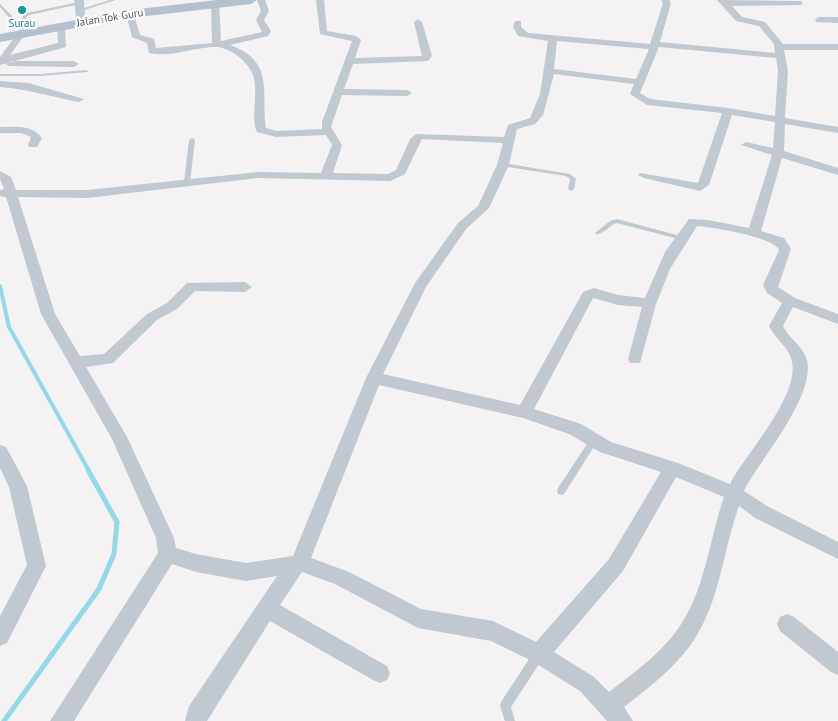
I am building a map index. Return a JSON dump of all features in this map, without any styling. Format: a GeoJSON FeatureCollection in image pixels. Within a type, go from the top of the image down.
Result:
{"type":"FeatureCollection","features":[{"type":"Feature","properties":{"kind":"main road","name":"Jalan Tok Guru"},"geometry":{"type":"LineString","coordinates":[[1,37],[25,30],[80,8],[251,0]]}},
{"type":"Feature","properties":{"kind":"main road","name":"Jalan Tok Guru"},"geometry":{"type":"LineString","coordinates":[[25,30],[211,2]]}},
{"type":"Feature","properties":{"kind":"street"},"geometry":{"type":"LineString","coordinates":[[130,14],[135,36],[151,41],[152,51],[217,44],[266,33],[260,20],[265,11],[261,0]]}},
{"type":"Feature","properties":{"kind":"street"},"geometry":{"type":"LineString","coordinates":[[320,0],[323,32],[330,36],[357,40],[327,122],[326,127],[337,145],[326,176]]}},
{"type":"Feature","properties":{"kind":"street"},"geometry":{"type":"LineString","coordinates":[[665,0],[667,3],[655,45],[635,94],[647,102],[728,111],[838,130]]}},
{"type":"Feature","properties":{"kind":"street"},"geometry":{"type":"LineString","coordinates":[[723,2],[800,2],[798,0]]}},
{"type":"Feature","properties":{"kind":"street"},"geometry":{"type":"LineString","coordinates":[[211,2],[217,44]]}},
{"type":"Feature","properties":{"kind":"street"},"geometry":{"type":"LineString","coordinates":[[723,2],[739,19],[762,24],[780,52],[783,71],[778,153],[754,233]]}},
{"type":"Feature","properties":{"kind":"street"},"geometry":{"type":"LineString","coordinates":[[819,20],[838,20]]}},
{"type":"Feature","properties":{"kind":"street"},"geometry":{"type":"LineString","coordinates":[[350,61],[425,59],[427,56],[418,22]]}},
{"type":"Feature","properties":{"kind":"street"},"geometry":{"type":"LineString","coordinates":[[518,23],[517,27],[522,35],[553,39],[780,52],[838,47]]}},
{"type":"Feature","properties":{"kind":"street"},"geometry":{"type":"LineString","coordinates":[[1,62],[63,45],[61,26]]}},
{"type":"Feature","properties":{"kind":"street"},"geometry":{"type":"LineString","coordinates":[[1,62],[25,30]]}},
{"type":"Feature","properties":{"kind":"street"},"geometry":{"type":"LineString","coordinates":[[196,721],[197,714],[266,608],[298,563],[374,378],[420,286],[462,226],[479,213],[503,165],[513,126],[536,119],[551,71],[553,39]]}},
{"type":"Feature","properties":{"kind":"street"},"geometry":{"type":"LineString","coordinates":[[217,44],[242,53],[250,60],[256,70],[262,88],[261,130],[275,134],[329,132]]}},
{"type":"Feature","properties":{"kind":"street"},"geometry":{"type":"LineString","coordinates":[[1,62],[74,64]]}},
{"type":"Feature","properties":{"kind":"street"},"geometry":{"type":"LineString","coordinates":[[551,71],[640,82]]}},
{"type":"Feature","properties":{"kind":"street"},"geometry":{"type":"LineString","coordinates":[[0,84],[28,86],[47,93],[79,99]]}},
{"type":"Feature","properties":{"kind":"street"},"geometry":{"type":"LineString","coordinates":[[339,92],[407,93]]}},
{"type":"Feature","properties":{"kind":"street"},"geometry":{"type":"LineString","coordinates":[[644,175],[700,187],[703,185],[728,111]]}},
{"type":"Feature","properties":{"kind":"street"},"geometry":{"type":"LineString","coordinates":[[0,130],[29,131],[35,134],[37,138],[33,145]]}},
{"type":"Feature","properties":{"kind":"street"},"geometry":{"type":"LineString","coordinates":[[4,193],[87,194],[258,175],[397,176],[401,172],[415,139],[426,135],[508,140]]}},
{"type":"Feature","properties":{"kind":"street"},"geometry":{"type":"LineString","coordinates":[[746,145],[838,172]]}},
{"type":"Feature","properties":{"kind":"street"},"geometry":{"type":"LineString","coordinates":[[0,174],[6,179],[4,193],[48,314],[119,437],[165,538],[168,554],[61,721]]}},
{"type":"Feature","properties":{"kind":"street"},"geometry":{"type":"LineString","coordinates":[[635,359],[650,303],[669,258],[693,222],[700,221],[776,240],[785,248],[770,285],[772,290],[790,300],[838,319]]}},
{"type":"Feature","properties":{"kind":"street"},"geometry":{"type":"LineString","coordinates":[[77,362],[108,359],[152,317],[172,306],[192,286],[245,287]]}},
{"type":"Feature","properties":{"kind":"street"},"geometry":{"type":"LineString","coordinates":[[524,412],[588,295],[594,294],[618,300],[650,303]]}},
{"type":"Feature","properties":{"kind":"street"},"geometry":{"type":"LineString","coordinates":[[168,554],[196,563],[246,572],[298,563],[342,578],[418,618],[443,624],[493,631],[539,654],[587,684],[616,714],[672,653],[690,628],[702,604],[734,494],[798,384],[798,355],[794,347],[780,335],[776,326],[790,300]]}},
{"type":"Feature","properties":{"kind":"street"},"geometry":{"type":"LineString","coordinates":[[374,378],[524,412],[575,429],[617,451],[672,468],[734,494],[776,521],[838,551]]}},
{"type":"Feature","properties":{"kind":"street"},"geometry":{"type":"LineString","coordinates":[[0,452],[18,486],[37,566],[0,636]]}},
{"type":"Feature","properties":{"kind":"street"},"geometry":{"type":"LineString","coordinates":[[539,654],[616,565],[672,468]]}},
{"type":"Feature","properties":{"kind":"street"},"geometry":{"type":"LineString","coordinates":[[266,608],[380,673]]}},
{"type":"Feature","properties":{"kind":"street"},"geometry":{"type":"LineString","coordinates":[[787,624],[838,665]]}},
{"type":"Feature","properties":{"kind":"lane"},"geometry":{"type":"LineString","coordinates":[[80,8],[114,0]]}},
{"type":"Feature","properties":{"kind":"lane"},"geometry":{"type":"LineString","coordinates":[[0,5],[25,30]]}},
{"type":"Feature","properties":{"kind":"lane"},"geometry":{"type":"LineString","coordinates":[[0,75],[42,75],[86,71]]}},
{"type":"Feature","properties":{"kind":"lane"},"geometry":{"type":"LineString","coordinates":[[187,182],[192,140]]}},
{"type":"Feature","properties":{"kind":"lane"},"geometry":{"type":"LineString","coordinates":[[503,165],[568,175],[573,179],[571,189]]}},
{"type":"Feature","properties":{"kind":"lane"},"geometry":{"type":"LineString","coordinates":[[598,233],[612,222],[617,221],[682,238]]}},
{"type":"Feature","properties":{"kind":"lane"},"geometry":{"type":"LineString","coordinates":[[561,491],[594,440]]}},
{"type":"Feature","properties":{"kind":"lane"},"geometry":{"type":"LineString","coordinates":[[510,721],[505,706],[539,654]]}},
{"type":"Feature","properties":{"kind":"waterway"},"geometry":{"type":"LineString","coordinates":[[0,286],[9,327],[89,471]]}},
{"type":"Feature","properties":{"kind":"waterway"},"geometry":{"type":"LineString","coordinates":[[4,721],[99,589],[114,554],[117,522],[88,470]]}},
{"type":"Feature","properties":{"kind":"place","name":"Surau"},"geometry":{"type":"Point","coordinates":[22,10]}}]}
